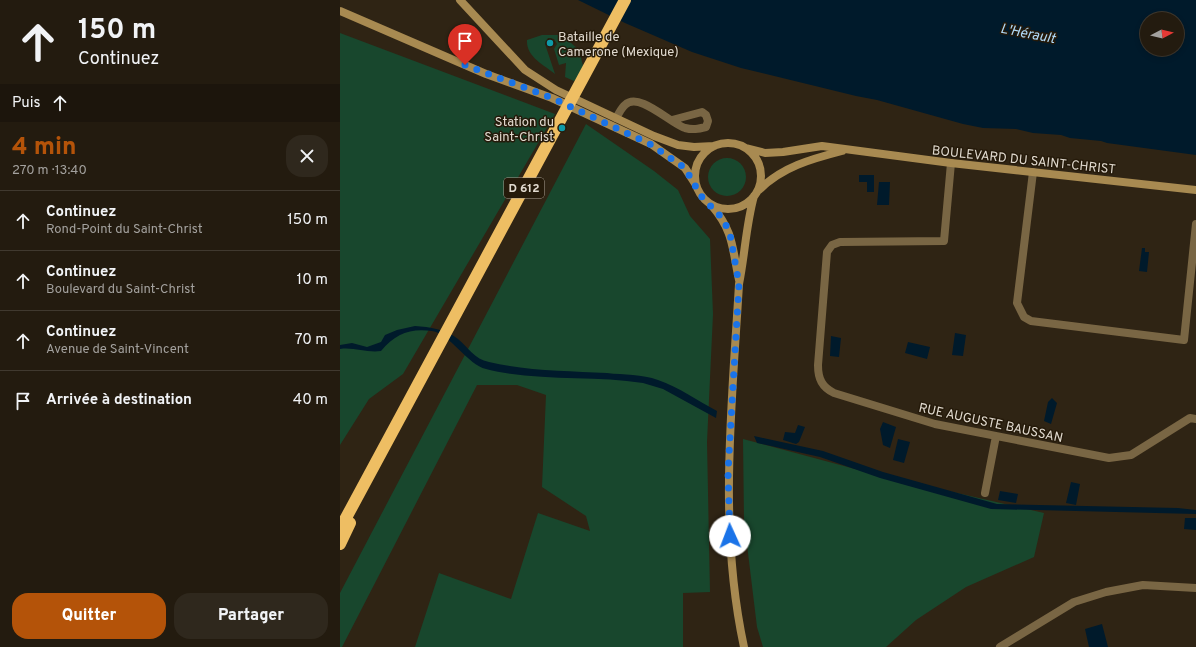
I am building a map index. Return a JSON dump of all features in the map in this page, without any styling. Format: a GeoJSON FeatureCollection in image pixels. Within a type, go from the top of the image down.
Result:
{"type":"FeatureCollection","features":[{"type":"Feature","properties":{"kind":"highway","name":"D 612"},"geometry":{"type":"LineString","coordinates":[[340,529],[625,0]]}},
{"type":"Feature","properties":{"kind":"highway","name":"D 612"},"geometry":{"type":"LineString","coordinates":[[340,544],[377,460]]}},
{"type":"Feature","properties":{"kind":"street"},"geometry":{"type":"LineString","coordinates":[[460,0],[525,70],[556,90],[678,145],[694,147],[714,146],[725,143],[736,144],[746,148],[758,163],[760,183],[749,213],[744,259],[739,284],[728,472],[731,567],[744,647]]}},
{"type":"Feature","properties":{"kind":"street"},"geometry":{"type":"LineString","coordinates":[[340,11],[479,71],[552,98],[650,144],[666,154],[685,168],[701,196],[723,219],[730,234],[739,284]]}},
{"type":"Feature","properties":{"kind":"street"},"geometry":{"type":"LineString","coordinates":[[616,118],[625,104],[630,102],[640,102],[672,120]]}},
{"type":"Feature","properties":{"kind":"street"},"geometry":{"type":"LineString","coordinates":[[696,185],[695,173],[698,162],[704,152],[714,146]]}},
{"type":"Feature","properties":{"kind":"street","name":"BOULEVARD DU SAINT-CHRIST"},"geometry":{"type":"LineString","coordinates":[[746,148],[765,153],[783,152],[822,146],[951,163],[1196,190]]}},
{"type":"Feature","properties":{"kind":"street","name":"BOULEVARD DU SAINT-CHRIST"},"geometry":{"type":"LineString","coordinates":[[756,194],[769,180],[785,169],[804,161],[849,149]]}},
{"type":"Feature","properties":{"kind":"street","name":"RUE AUGUSTE BAUSSAN"},"geometry":{"type":"LineString","coordinates":[[951,163],[944,241],[840,242],[832,245],[827,252],[818,371],[823,386],[834,393],[935,424],[1109,458],[1131,455],[1190,418],[1196,419]]}},
{"type":"Feature","properties":{"kind":"street"},"geometry":{"type":"LineString","coordinates":[[1033,172],[1016,303],[1024,317],[1031,321],[1184,340],[1196,224]]}},
{"type":"Feature","properties":{"kind":"street"},"geometry":{"type":"LineString","coordinates":[[710,204],[729,210],[739,208],[748,203],[756,194]]}},
{"type":"Feature","properties":{"kind":"street"},"geometry":{"type":"LineString","coordinates":[[985,493],[996,436]]}},
{"type":"Feature","properties":{"kind":"street"},"geometry":{"type":"LineString","coordinates":[[1000,647],[1074,602],[1100,594],[1143,586],[1196,588]]}},
{"type":"Feature","properties":{"kind":"green space"},"geometry":{"type":"Polygon","coordinates":[[[340,33],[555,114],[403,374],[369,399],[340,445],[340,33]]]}},
{"type":"Feature","properties":{"kind":"green space"},"geometry":{"type":"Polygon","coordinates":[[[542,35],[562,35],[579,50],[583,66],[580,76],[574,81],[565,77],[566,63],[559,65],[554,49],[557,44],[554,39],[548,38],[545,44],[555,74],[536,60],[529,51],[527,40],[542,35]]]}},
{"type":"Feature","properties":{"kind":"green space"},"geometry":{"type":"Polygon","coordinates":[[[586,124],[654,171],[678,190],[690,216],[710,239],[713,314],[707,442],[710,592],[683,593],[683,647],[415,647],[439,573],[511,599],[538,513],[590,531],[586,516],[542,487],[546,395],[517,385],[477,385],[342,647],[340,647],[340,593],[586,124]]]}},
{"type":"Feature","properties":{"kind":"green space"},"geometry":{"type":"Polygon","coordinates":[[[723,158],[731,158],[738,161],[743,166],[746,177],[743,188],[738,193],[731,196],[723,196],[716,193],[711,188],[708,181],[708,173],[711,166],[716,161],[723,158]]]}},
{"type":"Feature","properties":{"kind":"green space"},"geometry":{"type":"Polygon","coordinates":[[[743,439],[870,473],[1044,513],[1034,557],[966,587],[916,620],[886,647],[763,647],[757,627],[744,520],[743,439]]]}},
{"type":"Feature","properties":{"kind":"water","name":"L'Hérault"},"geometry":{"type":"Polygon","coordinates":[[[578,0],[1196,0],[1196,155],[1070,138],[1061,135],[1033,133],[1016,129],[983,128],[963,124],[877,100],[741,68],[692,52],[625,23],[578,0]]]}},
{"type":"Feature","properties":{"kind":"water"},"geometry":{"type":"Polygon","coordinates":[[[859,175],[874,175],[874,192],[867,192],[867,182],[859,182],[859,175]]]}},
{"type":"Feature","properties":{"kind":"water"},"geometry":{"type":"Polygon","coordinates":[[[879,182],[890,182],[889,205],[877,205],[879,182]]]}},
{"type":"Feature","properties":{"kind":"water"},"geometry":{"type":"Polygon","coordinates":[[[1142,248],[1145,248],[1145,252],[1149,252],[1147,272],[1139,271],[1142,248]]]}},
{"type":"Feature","properties":{"kind":"water"},"geometry":{"type":"Polygon","coordinates":[[[415,326],[432,328],[448,333],[458,339],[476,356],[484,361],[533,369],[607,373],[652,378],[673,386],[717,411],[716,418],[663,389],[643,383],[604,379],[524,376],[486,369],[472,362],[445,337],[432,331],[417,330],[397,336],[381,351],[340,349],[340,345],[352,343],[367,347],[381,342],[385,335],[397,330],[415,326]]]}},
{"type":"Feature","properties":{"kind":"water"},"geometry":{"type":"Polygon","coordinates":[[[955,333],[966,335],[963,356],[952,355],[955,333]]]}},
{"type":"Feature","properties":{"kind":"water"},"geometry":{"type":"Polygon","coordinates":[[[831,336],[841,338],[839,357],[830,356],[831,336]]]}},
{"type":"Feature","properties":{"kind":"water"},"geometry":{"type":"Polygon","coordinates":[[[908,342],[930,347],[927,359],[905,353],[908,342]]]}},
{"type":"Feature","properties":{"kind":"water"},"geometry":{"type":"Polygon","coordinates":[[[1052,398],[1057,403],[1051,424],[1044,421],[1048,402],[1052,398]]]}},
{"type":"Feature","properties":{"kind":"water"},"geometry":{"type":"Polygon","coordinates":[[[883,422],[896,427],[890,448],[883,445],[880,429],[883,422]]]}},
{"type":"Feature","properties":{"kind":"water"},"geometry":{"type":"Polygon","coordinates":[[[798,425],[805,427],[799,442],[796,444],[783,440],[785,432],[795,433],[798,425]]]}},
{"type":"Feature","properties":{"kind":"water"},"geometry":{"type":"Polygon","coordinates":[[[754,436],[823,451],[883,472],[997,504],[1178,508],[1196,510],[1196,514],[991,509],[880,478],[820,457],[757,443],[754,436]]]}},
{"type":"Feature","properties":{"kind":"water"},"geometry":{"type":"Polygon","coordinates":[[[898,439],[910,442],[904,463],[893,460],[898,439]]]}},
{"type":"Feature","properties":{"kind":"water"},"geometry":{"type":"Polygon","coordinates":[[[1071,482],[1080,484],[1076,505],[1066,503],[1071,482]]]}},
{"type":"Feature","properties":{"kind":"water"},"geometry":{"type":"Polygon","coordinates":[[[1000,491],[1018,494],[1016,503],[998,500],[1000,491]]]}},
{"type":"Feature","properties":{"kind":"water"},"geometry":{"type":"Polygon","coordinates":[[[1185,518],[1196,518],[1196,530],[1184,529],[1185,518]]]}},
{"type":"Feature","properties":{"kind":"water"},"geometry":{"type":"Polygon","coordinates":[[[1102,624],[1108,647],[1089,647],[1085,629],[1102,624]]]}},
{"type":"Feature","properties":{"kind":"place","name":"Bataille de Camerone (Mexique)"},"geometry":{"type":"Point","coordinates":[550,43]}},
{"type":"Feature","properties":{"kind":"place","name":"Station du Saint-Christ"},"geometry":{"type":"Point","coordinates":[562,128]}},
{"type":"Feature","properties":{"kind":"route"},"geometry":{"type":"LineString","coordinates":[[465,65],[552,98],[650,144],[672,157],[685,168],[701,196],[723,219],[730,234],[739,284],[728,472],[730,536]]}}]}
